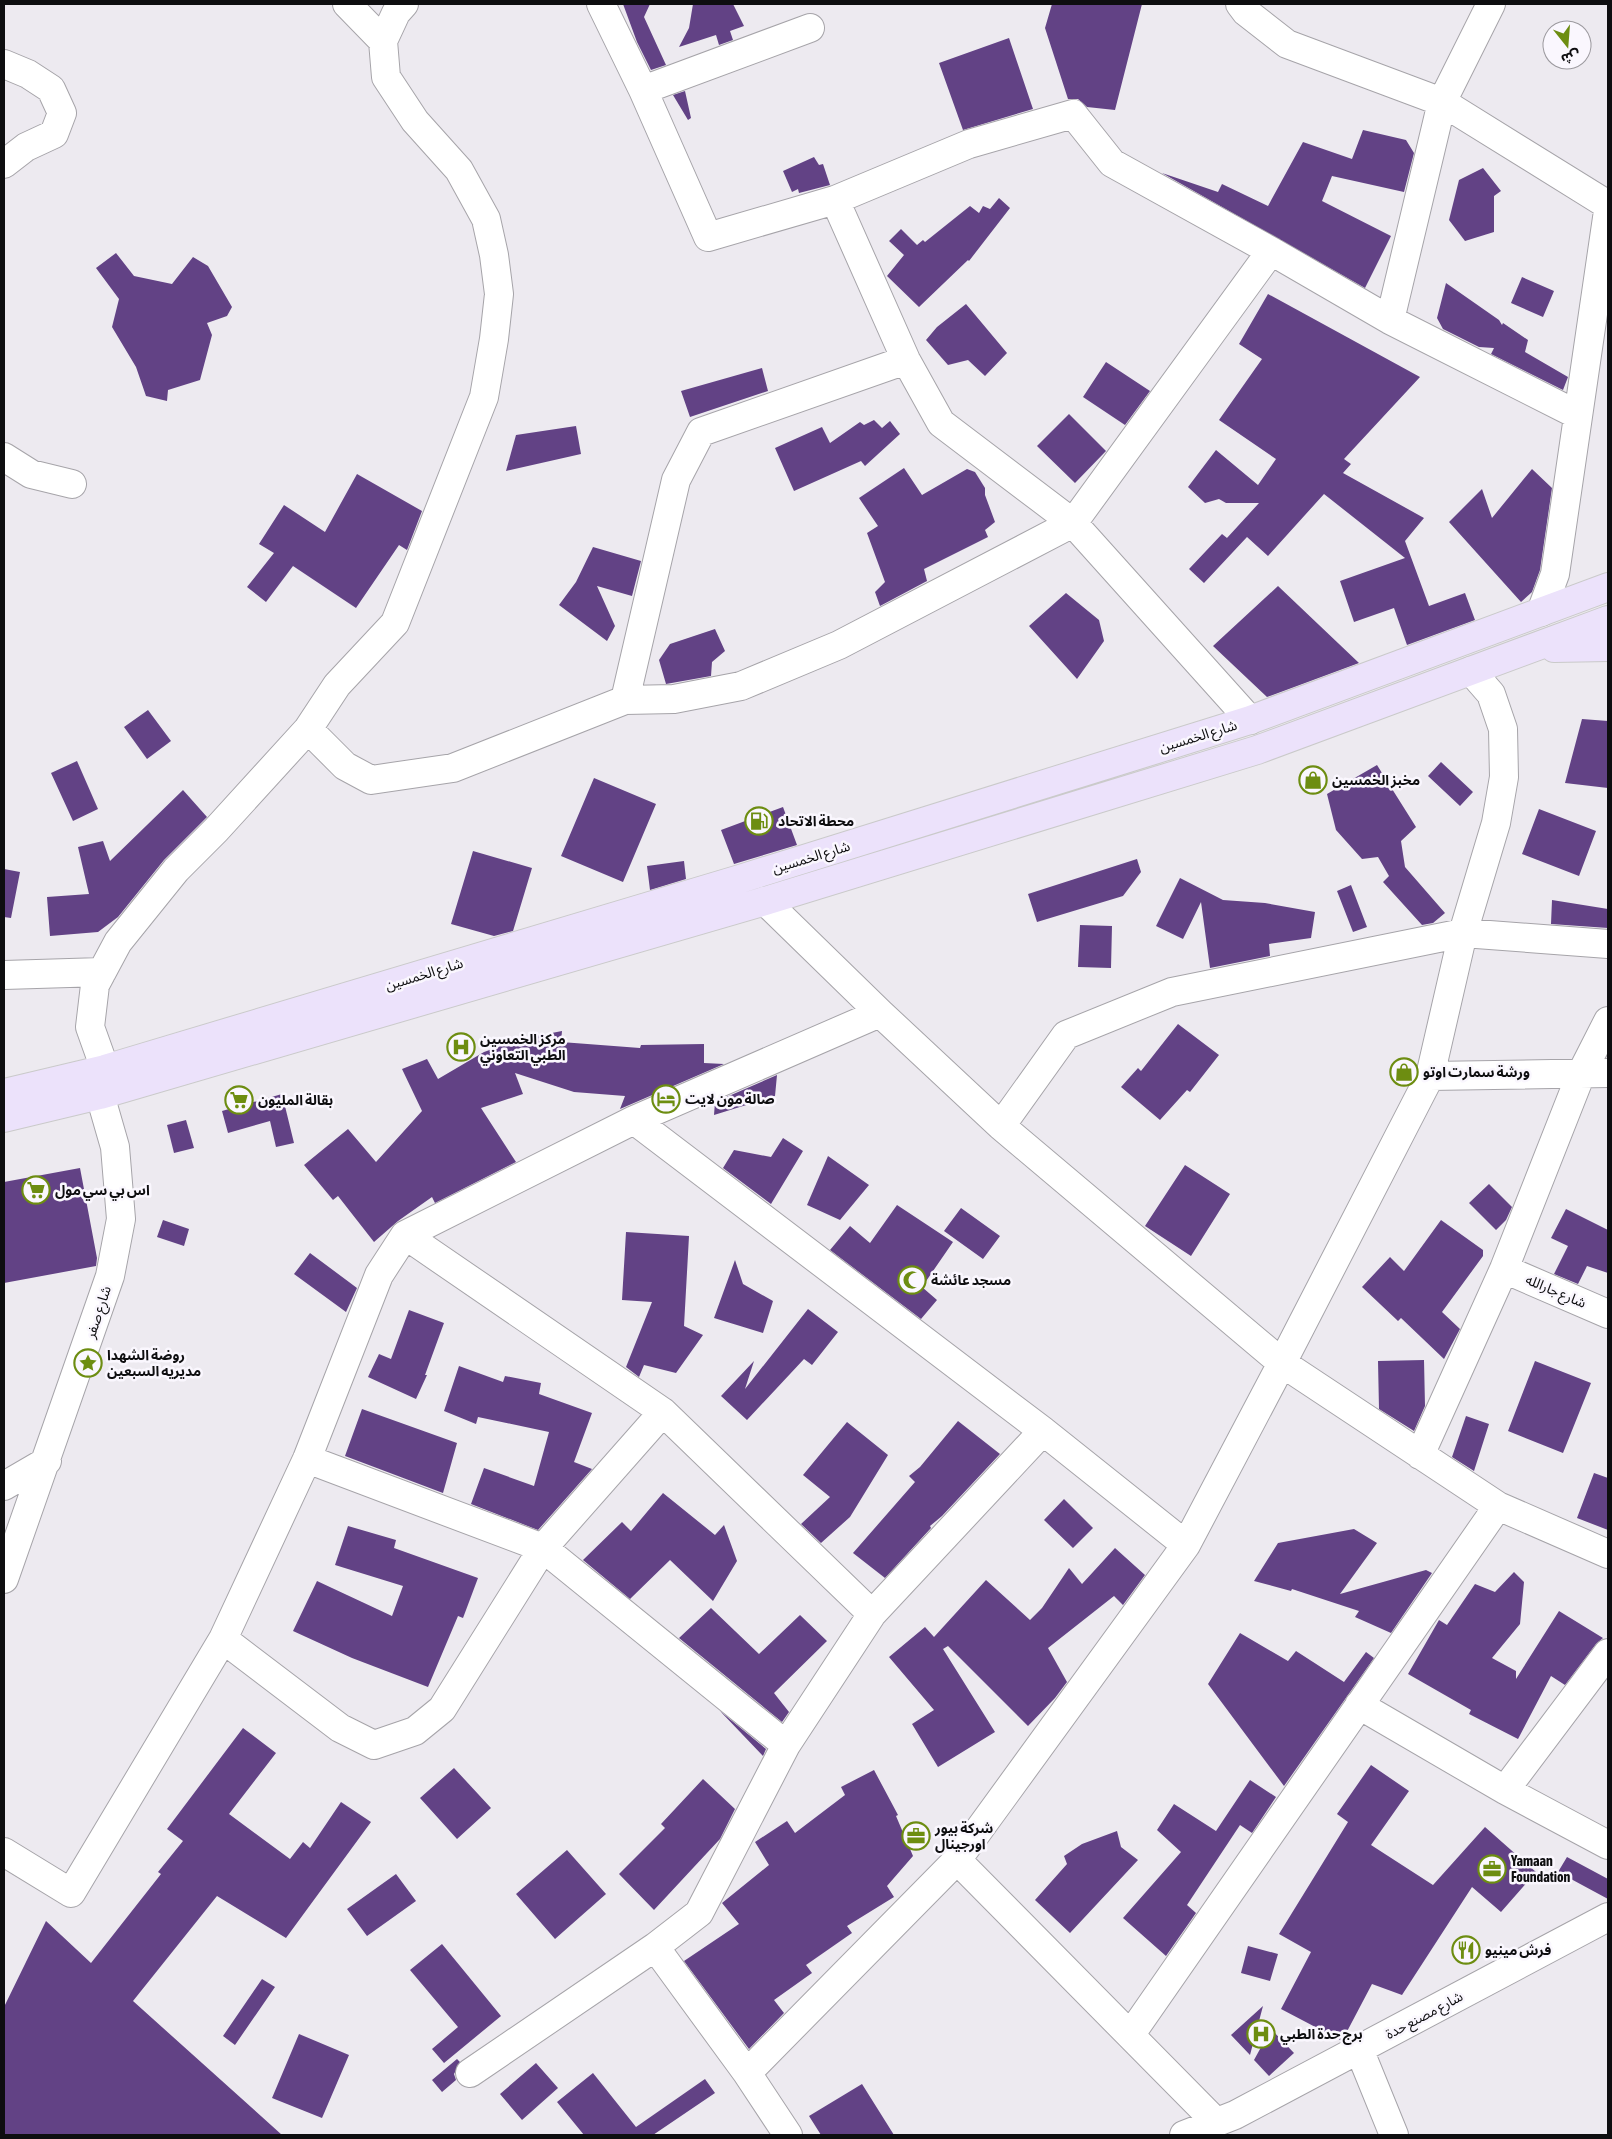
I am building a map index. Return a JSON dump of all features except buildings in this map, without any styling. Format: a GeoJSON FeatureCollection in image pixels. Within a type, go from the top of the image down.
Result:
{"type":"FeatureCollection","features":[{"type":"Feature","properties":{"kind":"main road","name":"شارع الخمسين"},"geometry":{"type":"LineString","coordinates":[[4,1093],[105,1068],[843,847],[1250,720],[1608,587]]}},
{"type":"Feature","properties":{"kind":"main road","name":"شارع الخمسين"},"geometry":{"type":"LineString","coordinates":[[4,1118],[100,1095],[765,901],[1257,750],[1608,620]]}},
{"type":"Feature","properties":{"kind":"main road"},"geometry":{"type":"LineString","coordinates":[[1528,649],[1608,647]]}},
{"type":"Feature","properties":{"kind":"main road"},"geometry":{"type":"LineString","coordinates":[[843,847],[851,874]]}},
{"type":"Feature","properties":{"kind":"street"},"geometry":{"type":"LineString","coordinates":[[347,4],[383,42]]}},
{"type":"Feature","properties":{"kind":"street"},"geometry":{"type":"LineString","coordinates":[[105,1068],[90,1027],[95,984],[118,942],[176,870],[216,830],[308,728],[337,685],[395,623],[484,397],[494,339],[499,294],[494,255],[486,219],[459,170],[415,122],[386,77],[383,42],[396,13],[404,4]]}},
{"type":"Feature","properties":{"kind":"street"},"geometry":{"type":"LineString","coordinates":[[600,4],[643,90],[708,237],[835,200],[969,144],[1074,114],[1112,163],[1271,251],[1390,320],[1578,415]]}},
{"type":"Feature","properties":{"kind":"street"},"geometry":{"type":"LineString","coordinates":[[1240,4],[1246,12],[1287,44],[1442,102],[1608,205]]}},
{"type":"Feature","properties":{"kind":"street"},"geometry":{"type":"LineString","coordinates":[[1390,320],[1442,102],[1491,4]]}},
{"type":"Feature","properties":{"kind":"street"},"geometry":{"type":"LineString","coordinates":[[643,90],[810,28]]}},
{"type":"Feature","properties":{"kind":"street"},"geometry":{"type":"LineString","coordinates":[[4,64],[28,74],[51,89],[62,113],[54,134],[26,147],[4,164]]}},
{"type":"Feature","properties":{"kind":"street"},"geometry":{"type":"LineString","coordinates":[[835,200],[906,360],[941,423],[1073,523],[1250,720]]}},
{"type":"Feature","properties":{"kind":"street"},"geometry":{"type":"LineString","coordinates":[[1541,612],[1555,574],[1608,210]]}},
{"type":"Feature","properties":{"kind":"street"},"geometry":{"type":"LineString","coordinates":[[308,728],[345,766],[371,780],[453,768],[625,700],[674,700],[741,686],[839,645],[1073,523],[1271,251]]}},
{"type":"Feature","properties":{"kind":"street"},"geometry":{"type":"LineString","coordinates":[[625,700],[676,480],[701,432],[906,360]]}},
{"type":"Feature","properties":{"kind":"street"},"geometry":{"type":"LineString","coordinates":[[4,457],[31,474],[72,484]]}},
{"type":"Feature","properties":{"kind":"street"},"geometry":{"type":"LineString","coordinates":[[747,2073],[957,1860],[1186,1545],[1282,1363],[1430,1076],[1463,933],[1496,823],[1504,777],[1503,729],[1492,694],[1471,671]]}},
{"type":"Feature","properties":{"kind":"street"},"geometry":{"type":"LineString","coordinates":[[765,901],[880,1013],[1001,1126],[1282,1363],[1498,1506],[1608,1554]]}},
{"type":"Feature","properties":{"kind":"street"},"geometry":{"type":"LineString","coordinates":[[1001,1126],[1066,1035],[1172,992],[1463,933],[1608,944]]}},
{"type":"Feature","properties":{"kind":"street"},"geometry":{"type":"LineString","coordinates":[[4,975],[102,972]]}},
{"type":"Feature","properties":{"kind":"street"},"geometry":{"type":"LineString","coordinates":[[4,1852],[70,1893],[223,1639],[307,1460],[379,1275],[406,1236],[634,1120],[880,1013]]}},
{"type":"Feature","properties":{"kind":"street"},"geometry":{"type":"LineString","coordinates":[[1420,1455],[1504,1269],[1581,1074],[1608,1021]]}},
{"type":"Feature","properties":{"kind":"street"},"geometry":{"type":"LineString","coordinates":[[1430,1076],[1608,1073]]}},
{"type":"Feature","properties":{"kind":"street","name":"شارع صفر"},"geometry":{"type":"LineString","coordinates":[[4,1579],[47,1461],[110,1276],[121,1219],[115,1147],[100,1095]]}},
{"type":"Feature","properties":{"kind":"street"},"geometry":{"type":"LineString","coordinates":[[634,1120],[1043,1432],[1186,1545]]}},
{"type":"Feature","properties":{"kind":"street"},"geometry":{"type":"LineString","coordinates":[[406,1236],[663,1412],[872,1614]]}},
{"type":"Feature","properties":{"kind":"street","name":"شارع جارالله"},"geometry":{"type":"LineString","coordinates":[[1504,1269],[1608,1314]]}},
{"type":"Feature","properties":{"kind":"street"},"geometry":{"type":"LineString","coordinates":[[223,1639],[340,1728],[374,1745],[415,1731],[442,1709],[543,1548],[663,1412]]}},
{"type":"Feature","properties":{"kind":"street"},"geometry":{"type":"LineString","coordinates":[[470,2073],[655,1947],[699,1913],[786,1745],[872,1614],[1043,1432]]}},
{"type":"Feature","properties":{"kind":"street"},"geometry":{"type":"LineString","coordinates":[[307,1460],[543,1548],[786,1745]]}},
{"type":"Feature","properties":{"kind":"street"},"geometry":{"type":"LineString","coordinates":[[4,1486],[47,1461]]}},
{"type":"Feature","properties":{"kind":"street"},"geometry":{"type":"LineString","coordinates":[[1131,2034],[1498,1506]]}},
{"type":"Feature","properties":{"kind":"street"},"geometry":{"type":"LineString","coordinates":[[1506,1790],[1608,1654]]}},
{"type":"Feature","properties":{"kind":"street"},"geometry":{"type":"LineString","coordinates":[[1359,1705],[1506,1790],[1608,1845]]}},
{"type":"Feature","properties":{"kind":"street"},"geometry":{"type":"LineString","coordinates":[[957,1860],[1216,2122]]}},
{"type":"Feature","properties":{"kind":"street","name":"شارع مصنع حدة"},"geometry":{"type":"LineString","coordinates":[[1184,2135],[1235,2115],[1608,1917]]}},
{"type":"Feature","properties":{"kind":"street"},"geometry":{"type":"LineString","coordinates":[[655,1947],[747,2073],[788,2135]]}},
{"type":"Feature","properties":{"kind":"street"},"geometry":{"type":"LineString","coordinates":[[1359,2049],[1394,2135]]}},
{"type":"Feature","properties":{"kind":"place","name":"مخبز الخمسين"},"geometry":{"type":"Point","coordinates":[1313,780]}},
{"type":"Feature","properties":{"kind":"place","name":"محطة الاتحاد"},"geometry":{"type":"Point","coordinates":[759,821]}},
{"type":"Feature","properties":{"kind":"place","name":"مركز الخمسين الطبي التعاوني"},"geometry":{"type":"Point","coordinates":[461,1047]}},
{"type":"Feature","properties":{"kind":"place","name":"ورشة سمارت اوتو"},"geometry":{"type":"Point","coordinates":[1404,1072]}},
{"type":"Feature","properties":{"kind":"place","name":"صالة مون لايت"},"geometry":{"type":"Point","coordinates":[666,1099]}},
{"type":"Feature","properties":{"kind":"place","name":"بقالة المليون"},"geometry":{"type":"Point","coordinates":[239,1100]}},
{"type":"Feature","properties":{"kind":"place","name":"اس بي سي مول"},"geometry":{"type":"Point","coordinates":[36,1190]}},
{"type":"Feature","properties":{"kind":"place","name":"مسجد عائشة"},"geometry":{"type":"Point","coordinates":[912,1280]}},
{"type":"Feature","properties":{"kind":"place","name":"روضة الشهدا مديريه السبعين"},"geometry":{"type":"Point","coordinates":[88,1363]}},
{"type":"Feature","properties":{"kind":"place","name":"شركة بيور اورجينال"},"geometry":{"type":"Point","coordinates":[916,1836]}},
{"type":"Feature","properties":{"kind":"place","name":"Yamaan Foundation"},"geometry":{"type":"Point","coordinates":[1492,1869]}},
{"type":"Feature","properties":{"kind":"place","name":"فرش مينيو"},"geometry":{"type":"Point","coordinates":[1466,1950]}},
{"type":"Feature","properties":{"kind":"place","name":"برج حدة الطبي"},"geometry":{"type":"Point","coordinates":[1261,2034]}}]}
